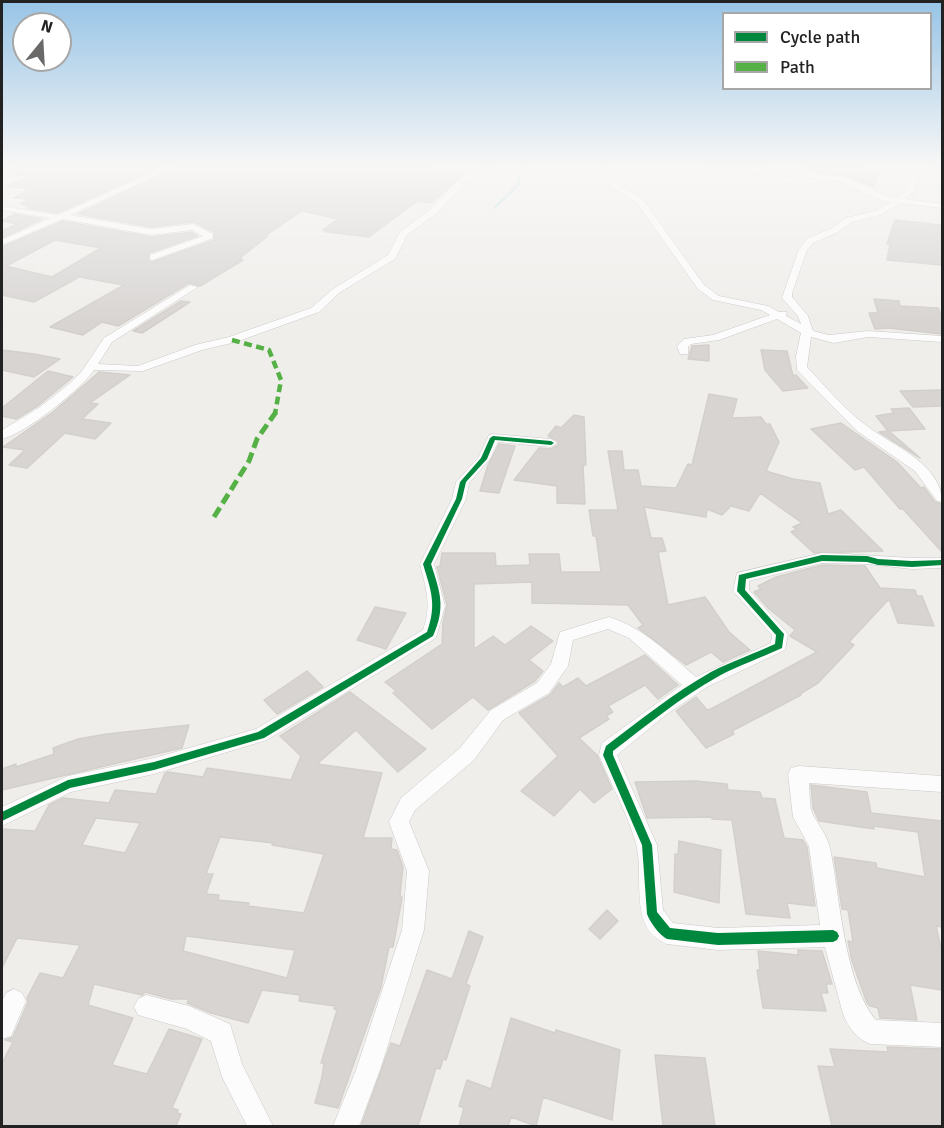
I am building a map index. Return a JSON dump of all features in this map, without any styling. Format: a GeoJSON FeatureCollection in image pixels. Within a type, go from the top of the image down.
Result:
{"type":"FeatureCollection","features":[{"type":"Feature","properties":{"kind":"street"},"geometry":{"type":"LineString","coordinates":[[2,243],[54,219]]}},
{"type":"Feature","properties":{"kind":"street"},"geometry":{"type":"LineString","coordinates":[[76,219],[151,231],[193,227],[210,236],[153,257]]}},
{"type":"Feature","properties":{"kind":"street"},"geometry":{"type":"LineString","coordinates":[[91,367],[139,369],[199,347],[232,340],[315,310],[336,291],[392,257],[403,234],[424,219]]}},
{"type":"Feature","properties":{"kind":"street"},"geometry":{"type":"LineString","coordinates":[[652,219],[701,287],[726,303],[735,322]]}},
{"type":"Feature","properties":{"kind":"street"},"geometry":{"type":"LineString","coordinates":[[855,219],[810,241],[803,249],[786,293],[787,298],[804,312],[807,335],[801,368],[861,428],[920,468],[942,498]]}},
{"type":"Feature","properties":{"kind":"street"},"geometry":{"type":"LineString","coordinates":[[2,435],[66,395],[95,363],[98,351],[108,340],[192,286]]}},
{"type":"Feature","properties":{"kind":"street"},"geometry":{"type":"LineString","coordinates":[[716,298],[764,308],[807,335],[834,340],[868,334],[942,339]]}},
{"type":"Feature","properties":{"kind":"street"},"geometry":{"type":"LineString","coordinates":[[684,352],[681,346],[688,341],[715,338],[735,322],[779,316],[788,312],[794,305]]}},
{"type":"Feature","properties":{"kind":"street"},"geometry":{"type":"LineString","coordinates":[[2,817],[68,784],[154,766],[261,735],[430,634],[438,614],[439,600],[427,564],[459,499],[463,482],[484,459],[493,438],[552,443]]}},
{"type":"Feature","properties":{"kind":"street"},"geometry":{"type":"LineString","coordinates":[[833,936],[718,939],[667,933],[652,914],[647,845],[608,755],[609,749],[669,702],[717,673],[754,659],[779,646],[780,634],[741,591],[742,577],[822,558],[867,559],[904,564],[942,563]]}},
{"type":"Feature","properties":{"kind":"street"},"geometry":{"type":"LineString","coordinates":[[346,1126],[368,1070],[413,930],[418,871],[399,822],[408,804],[466,754],[497,715],[543,688],[559,666],[566,636],[609,623],[635,634],[696,687]]}},
{"type":"Feature","properties":{"kind":"street"},"geometry":{"type":"LineString","coordinates":[[942,784],[798,774],[803,817],[814,832],[819,846],[833,936],[855,1014],[870,1032],[942,1035]]}},
{"type":"Feature","properties":{"kind":"street"},"geometry":{"type":"LineString","coordinates":[[2,1027],[14,1001]]}},
{"type":"Feature","properties":{"kind":"street"},"geometry":{"type":"LineString","coordinates":[[146,1007],[189,1018],[221,1033],[231,1068],[260,1126]]}},
{"type":"Feature","properties":{"kind":"building"},"geometry":{"type":"Polygon","coordinates":[[[6,219],[42,219],[2,238],[2,231],[17,224],[2,221],[6,219]]]}},
{"type":"Feature","properties":{"kind":"building"},"geometry":{"type":"Polygon","coordinates":[[[104,219],[291,219],[265,236],[268,236],[240,258],[243,260],[200,286],[189,283],[118,326],[102,322],[83,335],[50,327],[124,285],[79,277],[34,302],[2,295],[2,247],[63,221],[151,237],[192,232],[198,236],[149,253],[148,260],[152,262],[214,240],[214,232],[194,222],[151,227],[104,219]],[[55,240],[6,266],[52,277],[101,248],[55,240]]]}},
{"type":"Feature","properties":{"kind":"building"},"geometry":{"type":"Polygon","coordinates":[[[338,219],[393,219],[369,237],[323,230],[338,219]]]}},
{"type":"Feature","properties":{"kind":"building"},"geometry":{"type":"Polygon","coordinates":[[[895,220],[942,225],[942,265],[887,260],[890,244],[887,244],[895,220]]]}},
{"type":"Feature","properties":{"kind":"building"},"geometry":{"type":"Polygon","coordinates":[[[874,299],[899,301],[900,306],[938,308],[942,316],[942,334],[888,328],[875,329],[869,313],[878,313],[874,299]]]}},
{"type":"Feature","properties":{"kind":"building"},"geometry":{"type":"Polygon","coordinates":[[[181,301],[190,302],[142,333],[133,331],[181,301]]]}},
{"type":"Feature","properties":{"kind":"building"},"geometry":{"type":"Polygon","coordinates":[[[709,345],[709,361],[688,359],[692,346],[709,345]]]}},
{"type":"Feature","properties":{"kind":"building"},"geometry":{"type":"Polygon","coordinates":[[[2,350],[60,359],[34,377],[2,370],[2,350]]]}},
{"type":"Feature","properties":{"kind":"building"},"geometry":{"type":"Polygon","coordinates":[[[761,350],[787,351],[793,376],[796,375],[808,388],[783,391],[765,370],[761,350]]]}},
{"type":"Feature","properties":{"kind":"building"},"geometry":{"type":"Polygon","coordinates":[[[48,371],[73,377],[39,405],[16,419],[2,416],[2,408],[48,371]]]}},
{"type":"Feature","properties":{"kind":"building"},"geometry":{"type":"Polygon","coordinates":[[[99,372],[130,375],[90,403],[98,404],[82,419],[111,423],[95,439],[65,433],[27,468],[9,465],[25,450],[3,447],[53,412],[99,372]]]}},
{"type":"Feature","properties":{"kind":"building"},"geometry":{"type":"Polygon","coordinates":[[[942,390],[942,406],[913,407],[900,391],[942,390]]]}},
{"type":"Feature","properties":{"kind":"building"},"geometry":{"type":"Polygon","coordinates":[[[709,394],[737,399],[732,418],[761,417],[766,424],[770,424],[779,442],[766,471],[793,479],[820,483],[828,514],[841,510],[883,551],[814,553],[791,532],[797,529],[793,527],[802,523],[760,493],[749,511],[731,506],[722,515],[707,509],[706,517],[644,507],[651,538],[662,538],[666,551],[658,552],[668,605],[705,597],[729,632],[750,650],[723,662],[711,652],[686,665],[638,628],[643,625],[628,605],[532,603],[532,582],[474,584],[474,649],[493,636],[505,645],[531,626],[553,641],[529,660],[543,671],[535,681],[488,710],[473,697],[432,729],[393,693],[396,691],[385,682],[442,644],[443,622],[447,605],[437,567],[440,566],[442,553],[495,553],[496,566],[530,565],[529,554],[559,554],[561,572],[601,572],[596,536],[593,536],[589,510],[618,510],[608,451],[622,451],[624,470],[638,470],[641,486],[676,488],[688,464],[692,465],[709,394]]]}},
{"type":"Feature","properties":{"kind":"building"},"geometry":{"type":"Polygon","coordinates":[[[909,408],[925,429],[889,431],[920,458],[879,432],[888,431],[876,416],[894,413],[891,409],[909,408]]]}},
{"type":"Feature","properties":{"kind":"building"},"geometry":{"type":"Polygon","coordinates":[[[574,415],[584,417],[585,504],[557,503],[557,486],[514,480],[539,448],[551,449],[558,445],[558,441],[548,436],[556,426],[561,428],[574,415]]]}},
{"type":"Feature","properties":{"kind":"building"},"geometry":{"type":"Polygon","coordinates":[[[841,423],[897,462],[921,488],[924,487],[935,502],[942,504],[942,552],[903,509],[900,509],[864,467],[855,470],[811,429],[841,423]]]}},
{"type":"Feature","properties":{"kind":"building"},"geometry":{"type":"Polygon","coordinates":[[[499,444],[515,446],[499,493],[480,491],[488,465],[499,444]]]}},
{"type":"Feature","properties":{"kind":"building"},"geometry":{"type":"Polygon","coordinates":[[[822,565],[865,566],[880,588],[915,590],[917,596],[922,596],[934,626],[898,623],[889,599],[849,642],[854,645],[818,683],[801,695],[732,731],[734,734],[706,748],[676,711],[696,697],[707,710],[711,709],[817,652],[790,636],[795,630],[768,608],[754,592],[761,589],[758,586],[776,577],[822,565]]]}},
{"type":"Feature","properties":{"kind":"building"},"geometry":{"type":"Polygon","coordinates":[[[375,607],[406,613],[386,649],[357,640],[375,607]]]}},
{"type":"Feature","properties":{"kind":"building"},"geometry":{"type":"Polygon","coordinates":[[[645,655],[678,685],[658,699],[645,685],[608,706],[613,712],[606,716],[609,719],[579,738],[597,755],[612,789],[594,803],[580,789],[554,816],[521,791],[558,756],[519,713],[550,695],[559,683],[563,687],[578,678],[586,686],[645,655]]]}},
{"type":"Feature","properties":{"kind":"building"},"geometry":{"type":"Polygon","coordinates":[[[307,671],[323,687],[277,714],[264,700],[307,671]]]}},
{"type":"Feature","properties":{"kind":"building"},"geometry":{"type":"Polygon","coordinates":[[[350,692],[426,749],[398,772],[356,730],[317,764],[382,773],[363,838],[392,838],[391,849],[397,850],[403,867],[400,895],[402,898],[393,947],[389,947],[381,987],[338,1108],[315,1103],[322,1077],[324,1063],[321,1063],[337,1010],[334,1009],[335,1006],[299,1001],[300,995],[262,990],[248,1023],[211,1013],[187,1003],[189,999],[171,999],[145,992],[142,995],[94,984],[88,1005],[133,1018],[112,1065],[147,1074],[169,1029],[202,1039],[172,1108],[181,1114],[176,1126],[2,1126],[2,1063],[13,1042],[5,1040],[13,1037],[28,1002],[27,998],[40,973],[63,978],[80,945],[17,938],[2,968],[2,829],[35,831],[49,805],[63,798],[109,803],[115,790],[156,794],[165,773],[168,772],[203,777],[207,768],[291,780],[301,756],[280,736],[350,692]],[[96,818],[82,845],[125,853],[140,823],[96,818]],[[220,837],[206,874],[213,874],[206,894],[219,895],[218,900],[304,913],[324,854],[272,845],[273,843],[220,837]],[[186,936],[183,951],[287,978],[295,950],[186,936]]]}},
{"type":"Feature","properties":{"kind":"building"},"geometry":{"type":"Polygon","coordinates":[[[189,725],[182,748],[2,790],[2,769],[16,764],[16,767],[54,754],[53,748],[78,739],[189,725]]]}},
{"type":"Feature","properties":{"kind":"building"},"geometry":{"type":"Polygon","coordinates":[[[696,781],[727,784],[728,790],[760,792],[762,798],[775,799],[784,838],[803,840],[807,847],[815,906],[787,903],[790,918],[746,914],[732,820],[712,819],[712,817],[647,818],[635,782],[696,781]]]}},
{"type":"Feature","properties":{"kind":"building"},"geometry":{"type":"Polygon","coordinates":[[[811,785],[867,792],[871,813],[942,821],[942,927],[936,926],[942,952],[942,990],[910,985],[917,1020],[880,1018],[878,1008],[867,1003],[852,961],[848,941],[853,942],[848,910],[842,909],[834,857],[876,863],[877,868],[925,877],[918,832],[873,826],[874,829],[819,821],[813,808],[811,785]]]}},
{"type":"Feature","properties":{"kind":"building"},"geometry":{"type":"Polygon","coordinates":[[[679,841],[721,850],[719,903],[674,892],[675,854],[678,855],[679,841]]]}},
{"type":"Feature","properties":{"kind":"building"},"geometry":{"type":"Polygon","coordinates":[[[607,910],[618,921],[600,939],[589,929],[607,910]]]}},
{"type":"Feature","properties":{"kind":"building"},"geometry":{"type":"Polygon","coordinates":[[[469,931],[483,937],[466,984],[470,986],[446,1060],[443,1059],[440,1069],[436,1068],[418,1126],[361,1126],[391,1043],[400,1046],[427,970],[452,979],[469,931]]]}},
{"type":"Feature","properties":{"kind":"building"},"geometry":{"type":"Polygon","coordinates":[[[798,950],[822,951],[832,984],[826,984],[828,993],[821,993],[826,1011],[763,1008],[757,970],[760,970],[758,951],[798,955],[798,950]]]}},
{"type":"Feature","properties":{"kind":"building"},"geometry":{"type":"Polygon","coordinates":[[[511,1018],[555,1033],[556,1030],[620,1050],[612,1120],[543,1097],[536,1126],[511,1117],[508,1126],[459,1126],[464,1108],[459,1106],[467,1080],[491,1089],[511,1018]]]}},
{"type":"Feature","properties":{"kind":"building"},"geometry":{"type":"Polygon","coordinates":[[[887,1047],[942,1049],[942,1126],[832,1126],[818,1066],[835,1067],[830,1049],[888,1052],[887,1047]]]}},
{"type":"Feature","properties":{"kind":"building"},"geometry":{"type":"Polygon","coordinates":[[[655,1055],[705,1058],[715,1126],[663,1126],[655,1055]]]}},
{"type":"Feature","properties":{"kind":"marked path"},"geometry":{"type":"LineString","coordinates":[[214,517],[249,461],[257,439],[276,412],[281,380],[269,350],[258,345],[232,340]]}},
{"type":"Feature","properties":{"kind":"cycle path"},"geometry":{"type":"LineString","coordinates":[[2,817],[68,784],[154,766],[261,735],[430,634],[436,614],[437,599],[427,564],[459,499],[463,482],[484,459],[493,438],[551,443]]}},
{"type":"Feature","properties":{"kind":"cycle path"},"geometry":{"type":"LineString","coordinates":[[833,936],[718,939],[667,933],[652,914],[647,845],[608,755],[609,749],[701,682],[779,646],[780,634],[741,591],[742,577],[822,558],[867,559],[912,564],[942,563]]}}]}
